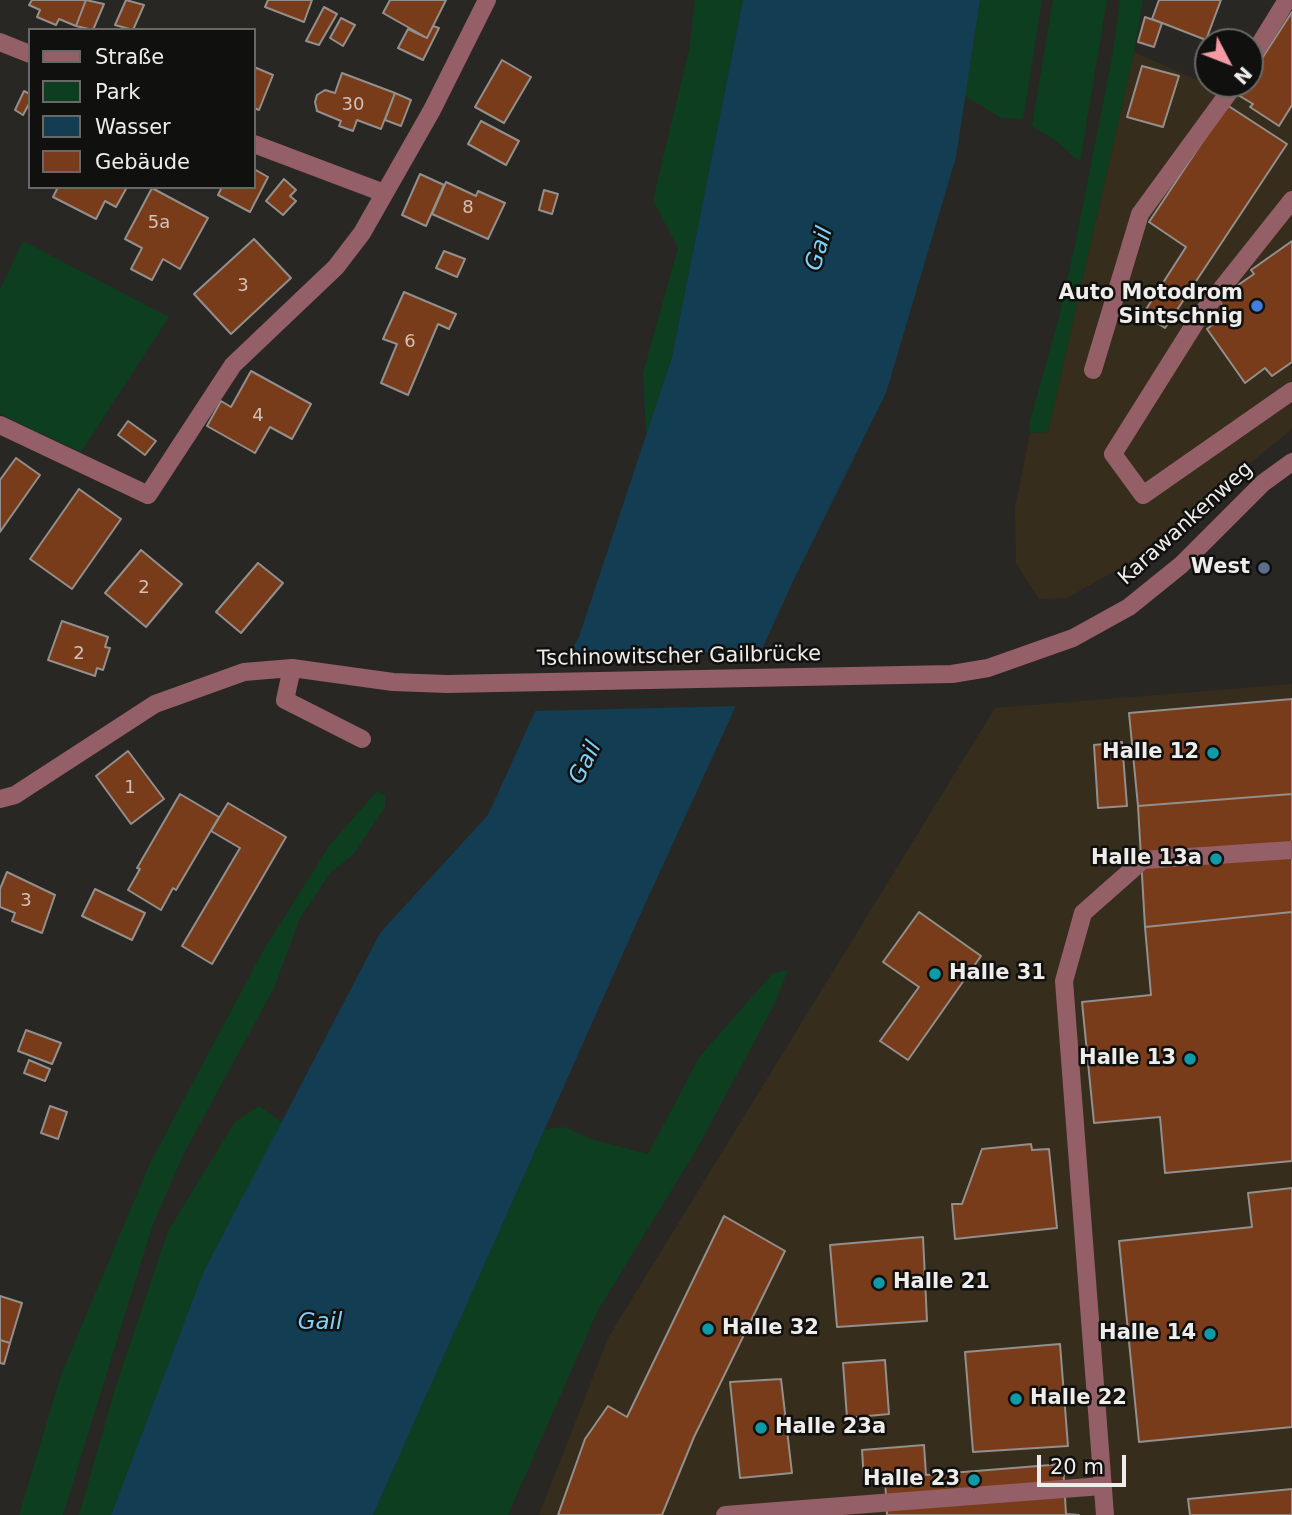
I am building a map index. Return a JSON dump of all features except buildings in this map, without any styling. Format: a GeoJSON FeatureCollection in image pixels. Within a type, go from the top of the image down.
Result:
{"type":"FeatureCollection","features":[{"type":"Feature","properties":{"kind":"street"},"geometry":{"type":"LineString","coordinates":[[0,425],[148,495],[233,365],[336,267],[362,233],[432,110],[487,0]]}},
{"type":"Feature","properties":{"kind":"street"},"geometry":{"type":"LineString","coordinates":[[1264,37],[1287,0]]}},
{"type":"Feature","properties":{"kind":"street"},"geometry":{"type":"LineString","coordinates":[[0,42],[28,53]]}},
{"type":"Feature","properties":{"kind":"street"},"geometry":{"type":"LineString","coordinates":[[1093,370],[1140,214],[1225,98]]}},
{"type":"Feature","properties":{"kind":"street"},"geometry":{"type":"LineString","coordinates":[[256,145],[384,193]]}},
{"type":"Feature","properties":{"kind":"street"},"geometry":{"type":"LineString","coordinates":[[1292,200],[1199,317],[1113,454],[1143,495],[1292,391]]}},
{"type":"Feature","properties":{"kind":"street","name":"Karawankenweg"},"geometry":{"type":"LineString","coordinates":[[911,675],[952,674],[988,668],[1073,638],[1118,613],[1181,565],[1263,483],[1292,462]]}},
{"type":"Feature","properties":{"kind":"street"},"geometry":{"type":"LineString","coordinates":[[292,668],[285,700],[362,739]]}},
{"type":"Feature","properties":{"kind":"street","name":"Tschinowitscher Gailbrücke"},"geometry":{"type":"LineString","coordinates":[[0,799],[15,795],[155,704],[244,672],[292,668],[393,682],[447,684],[911,675]]}},
{"type":"Feature","properties":{"kind":"street"},"geometry":{"type":"LineString","coordinates":[[1105,1515],[1064,981],[1083,913],[1143,860],[1292,850]]}},
{"type":"Feature","properties":{"kind":"street"},"geometry":{"type":"LineString","coordinates":[[725,1515],[1102,1486]]}},
{"type":"Feature","properties":{"kind":"shaded area"},"geometry":{"type":"Polygon","coordinates":[[[1276,0],[1292,0],[1292,429],[1124,566],[1067,598],[1039,599],[1016,563],[1015,508],[1030,433],[1048,432],[1134,52],[1194,79],[1194,98],[1264,98],[1264,28],[1261,28],[1276,0]]]}},
{"type":"Feature","properties":{"kind":"shaded area"},"geometry":{"type":"Polygon","coordinates":[[[1292,684],[1292,1515],[539,1515],[609,1336],[995,708],[1292,684]]]}},
{"type":"Feature","properties":{"kind":"green space"},"geometry":{"type":"Polygon","coordinates":[[[695,0],[743,0],[672,357],[646,437],[643,373],[678,248],[653,200],[689,50],[695,0]]]}},
{"type":"Feature","properties":{"kind":"green space"},"geometry":{"type":"Polygon","coordinates":[[[980,0],[1042,0],[1023,120],[1000,117],[965,96],[980,0]]]}},
{"type":"Feature","properties":{"kind":"green space"},"geometry":{"type":"Polygon","coordinates":[[[1053,0],[1107,0],[1080,162],[1055,140],[1032,126],[1053,0]]]}},
{"type":"Feature","properties":{"kind":"green space"},"geometry":{"type":"Polygon","coordinates":[[[1120,0],[1143,0],[1134,52],[1048,432],[1030,433],[1029,424],[1058,321],[1076,240],[1112,58],[1120,0]]]}},
{"type":"Feature","properties":{"kind":"green space"},"geometry":{"type":"Polygon","coordinates":[[[23,241],[169,317],[81,452],[0,414],[0,289],[23,241]]]}},
{"type":"Feature","properties":{"kind":"green space"},"geometry":{"type":"Polygon","coordinates":[[[377,791],[385,796],[385,807],[353,855],[330,873],[300,918],[274,988],[184,1153],[152,1227],[63,1515],[19,1515],[61,1375],[150,1163],[263,951],[329,846],[377,791]]]}},
{"type":"Feature","properties":{"kind":"green space"},"geometry":{"type":"Polygon","coordinates":[[[788,970],[775,1003],[698,1147],[598,1310],[508,1515],[373,1515],[545,1129],[564,1127],[591,1139],[648,1154],[700,1056],[773,973],[788,970]]]}},
{"type":"Feature","properties":{"kind":"green space"},"geometry":{"type":"Polygon","coordinates":[[[259,1106],[282,1122],[203,1273],[111,1515],[79,1515],[115,1389],[168,1231],[235,1122],[259,1106]]]}},
{"type":"Feature","properties":{"kind":"water","name":"Gail"},"geometry":{"type":"Polygon","coordinates":[[[743,0],[980,0],[956,157],[886,393],[795,577],[641,913],[373,1515],[111,1515],[203,1273],[380,933],[488,815],[538,705],[579,637],[672,357],[743,0]]]}},
{"type":"Feature","properties":{"kind":"pier"},"geometry":{"type":"Polygon","coordinates":[[[765,651],[739,706],[531,711],[564,656],[765,651]]]}},
{"type":"Feature","properties":{"kind":"place","name":"Auto Motodrom Sintschnig"},"geometry":{"type":"Point","coordinates":[1257,306]}},
{"type":"Feature","properties":{"kind":"place","name":"West"},"geometry":{"type":"Point","coordinates":[1264,568]}},
{"type":"Feature","properties":{"kind":"place","name":"Halle 12"},"geometry":{"type":"Point","coordinates":[1213,753]}},
{"type":"Feature","properties":{"kind":"place","name":"Halle 13a"},"geometry":{"type":"Point","coordinates":[1216,859]}},
{"type":"Feature","properties":{"kind":"place","name":"Halle 31"},"geometry":{"type":"Point","coordinates":[935,974]}},
{"type":"Feature","properties":{"kind":"place","name":"Halle 13"},"geometry":{"type":"Point","coordinates":[1190,1059]}},
{"type":"Feature","properties":{"kind":"place","name":"Halle 21"},"geometry":{"type":"Point","coordinates":[879,1283]}},
{"type":"Feature","properties":{"kind":"place","name":"Halle 32"},"geometry":{"type":"Point","coordinates":[708,1329]}},
{"type":"Feature","properties":{"kind":"place","name":"Halle 14"},"geometry":{"type":"Point","coordinates":[1210,1334]}},
{"type":"Feature","properties":{"kind":"place","name":"Halle 22"},"geometry":{"type":"Point","coordinates":[1016,1399]}},
{"type":"Feature","properties":{"kind":"place","name":"Halle 23a"},"geometry":{"type":"Point","coordinates":[761,1428]}},
{"type":"Feature","properties":{"kind":"place","name":"Halle 23"},"geometry":{"type":"Point","coordinates":[974,1480]}}]}
